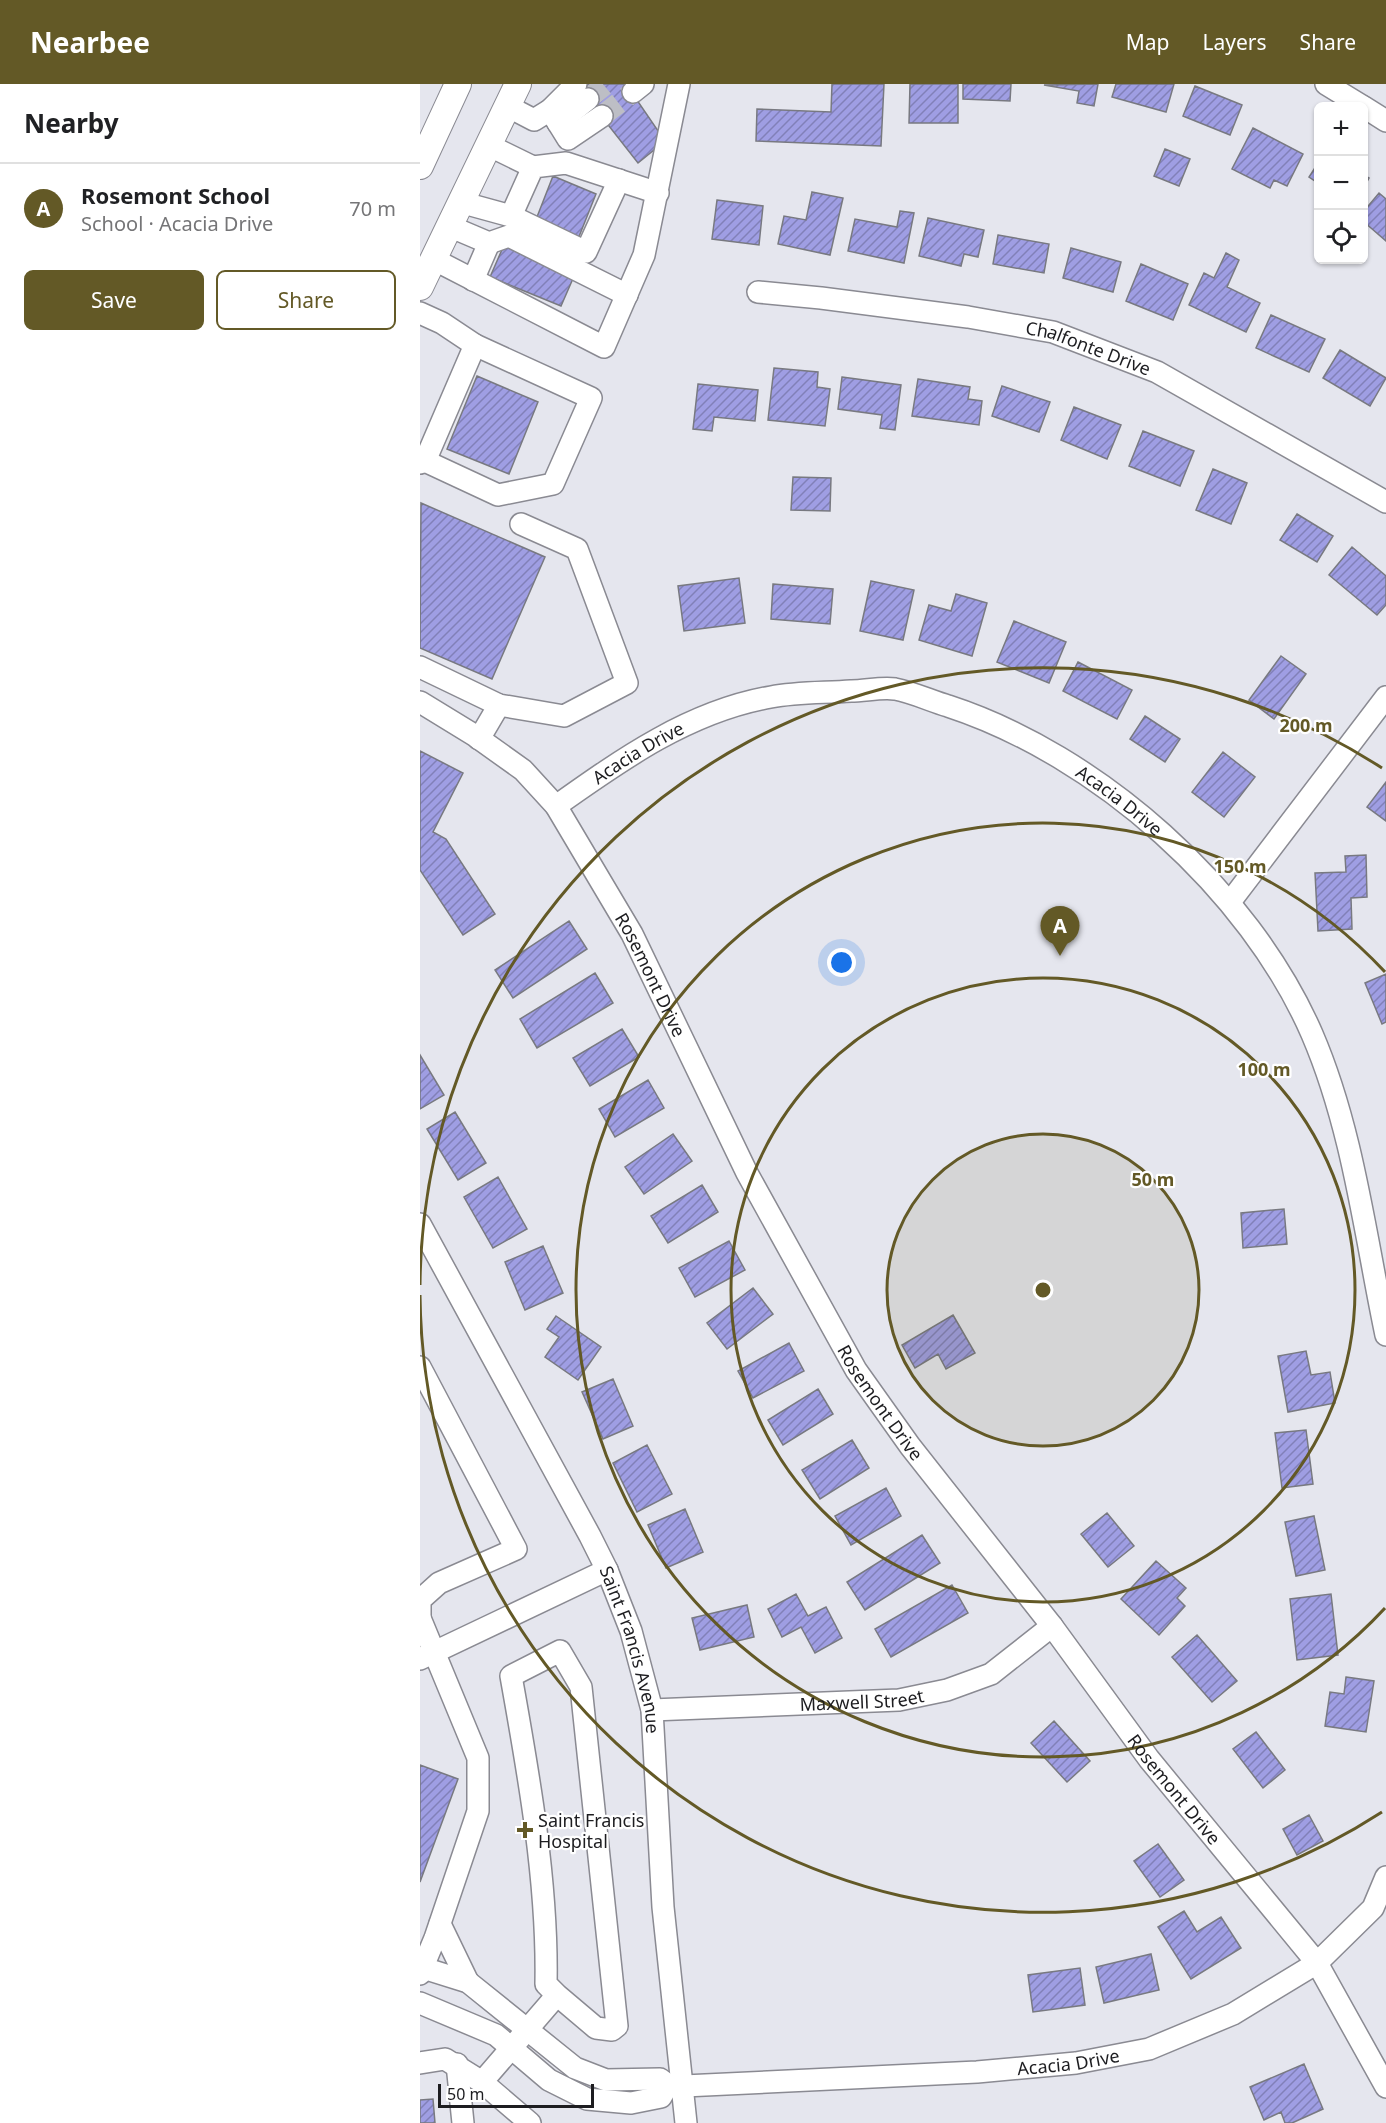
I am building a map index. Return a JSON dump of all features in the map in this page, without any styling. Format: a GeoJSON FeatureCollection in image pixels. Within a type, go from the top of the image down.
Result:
{"type":"FeatureCollection","features":[{"type":"Feature","properties":{"kind":"main road"},"geometry":{"type":"LineString","coordinates":[[420,166],[426,138],[458,84]]}},
{"type":"Feature","properties":{"kind":"main road"},"geometry":{"type":"LineString","coordinates":[[420,287],[512,95]]}},
{"type":"Feature","properties":{"kind":"street"},"geometry":{"type":"LineString","coordinates":[[433,259],[604,346],[644,255],[679,84]]}},
{"type":"Feature","properties":{"kind":"street"},"geometry":{"type":"LineString","coordinates":[[1326,84],[1355,102]]}},
{"type":"Feature","properties":{"kind":"street"},"geometry":{"type":"LineString","coordinates":[[512,95],[534,120],[554,116],[582,91]]}},
{"type":"Feature","properties":{"kind":"street"},"geometry":{"type":"LineString","coordinates":[[1368,110],[1386,121]]}},
{"type":"Feature","properties":{"kind":"street"},"geometry":{"type":"LineString","coordinates":[[554,116],[568,139],[602,116]]}},
{"type":"Feature","properties":{"kind":"street"},"geometry":{"type":"LineString","coordinates":[[488,145],[533,167],[566,163],[658,193]]}},
{"type":"Feature","properties":{"kind":"street"},"geometry":{"type":"LineString","coordinates":[[511,216],[533,167]]}},
{"type":"Feature","properties":{"kind":"street"},"geometry":{"type":"LineString","coordinates":[[460,202],[511,216],[586,252],[620,180]]}},
{"type":"Feature","properties":{"kind":"street"},"geometry":{"type":"LineString","coordinates":[[449,226],[489,243],[509,236],[627,295]]}},
{"type":"Feature","properties":{"kind":"street"},"geometry":{"type":"LineString","coordinates":[[473,280],[489,243]]}},
{"type":"Feature","properties":{"kind":"street","name":"Chalfonte Drive"},"geometry":{"type":"LineString","coordinates":[[758,292],[821,297],[968,317],[1053,332],[1157,372],[1386,502]]}},
{"type":"Feature","properties":{"kind":"street"},"geometry":{"type":"LineString","coordinates":[[420,313],[442,323],[475,345],[591,398],[553,484],[498,495],[423,462],[475,345]]}},
{"type":"Feature","properties":{"kind":"street"},"geometry":{"type":"LineString","coordinates":[[420,667],[499,705],[564,716],[627,683],[577,549],[521,524]]}},
{"type":"Feature","properties":{"kind":"street","name":"Acacia Drive"},"geometry":{"type":"LineString","coordinates":[[556,806],[613,766],[689,721],[770,697],[894,689],[985,718],[1062,757],[1171,840],[1230,902],[1278,969],[1311,1033],[1340,1107],[1386,1335]]}},
{"type":"Feature","properties":{"kind":"street"},"geometry":{"type":"LineString","coordinates":[[1230,902],[1386,697]]}},
{"type":"Feature","properties":{"kind":"street","name":"Rosemont Drive"},"geometry":{"type":"LineString","coordinates":[[420,702],[523,770],[556,806],[632,934],[747,1173],[856,1370],[910,1446],[1052,1626],[1149,1759],[1317,1964],[1383,2074]]}},
{"type":"Feature","properties":{"kind":"street"},"geometry":{"type":"LineString","coordinates":[[479,739],[499,705]]}},
{"type":"Feature","properties":{"kind":"street","name":"Saint Francis Avenue"},"geometry":{"type":"LineString","coordinates":[[420,1224],[607,1569],[631,1631],[652,1710],[676,2086],[686,2123]]}},
{"type":"Feature","properties":{"kind":"street"},"geometry":{"type":"LineString","coordinates":[[423,1378],[516,1549],[439,1583],[420,1600],[420,1617],[428,1656],[478,1758],[478,1811],[440,1924],[421,1969],[468,1982]]}},
{"type":"Feature","properties":{"kind":"street"},"geometry":{"type":"LineString","coordinates":[[428,1656],[607,1569]]}},
{"type":"Feature","properties":{"kind":"street","name":"Maxwell Street"},"geometry":{"type":"LineString","coordinates":[[652,1710],[899,1701],[947,1690],[991,1674],[1052,1626]]}},
{"type":"Feature","properties":{"kind":"street"},"geometry":{"type":"LineString","coordinates":[[561,1652],[581,1687],[616,2025],[612,2030],[596,2028],[557,1995],[546,1984],[547,1944],[537,1851],[511,1676],[561,1652]]}},
{"type":"Feature","properties":{"kind":"street","name":"Acacia Drive"},"geometry":{"type":"LineString","coordinates":[[468,1982],[575,2068],[606,2080],[660,2079],[676,2086],[977,2072],[1076,2062],[1149,2049],[1233,2014],[1317,1964],[1372,1908],[1384,1888]]}},
{"type":"Feature","properties":{"kind":"street"},"geometry":{"type":"LineString","coordinates":[[440,1924],[468,1982]]}},
{"type":"Feature","properties":{"kind":"street"},"geometry":{"type":"LineString","coordinates":[[482,2082],[557,1995]]}},
{"type":"Feature","properties":{"kind":"street"},"geometry":{"type":"LineString","coordinates":[[420,2003],[496,2035],[549,2080],[587,2099],[630,2103],[661,2097],[676,2086]]}},
{"type":"Feature","properties":{"kind":"street"},"geometry":{"type":"LineString","coordinates":[[420,2063],[445,2059],[457,2064],[530,2123]]}},
{"type":"Feature","properties":{"kind":"street"},"geometry":{"type":"LineString","coordinates":[[457,2064],[463,2123]]}},
{"type":"Feature","properties":{"kind":"building"},"geometry":{"type":"Polygon","coordinates":[[[576,84],[626,84],[665,141],[638,163],[576,84]]]}},
{"type":"Feature","properties":{"kind":"building"},"geometry":{"type":"Polygon","coordinates":[[[832,84],[884,84],[881,146],[756,141],[757,109],[831,112],[832,84]]]}},
{"type":"Feature","properties":{"kind":"building"},"geometry":{"type":"Polygon","coordinates":[[[910,84],[958,84],[958,123],[909,123],[910,84]]]}},
{"type":"Feature","properties":{"kind":"building"},"geometry":{"type":"Polygon","coordinates":[[[963,84],[1011,84],[1010,101],[963,99],[963,84]]]}},
{"type":"Feature","properties":{"kind":"building"},"geometry":{"type":"Polygon","coordinates":[[[1098,84],[1094,106],[1077,103],[1079,91],[1044,85],[1098,84]]]}},
{"type":"Feature","properties":{"kind":"building"},"geometry":{"type":"Polygon","coordinates":[[[1116,84],[1174,84],[1166,112],[1112,97],[1116,84]]]}},
{"type":"Feature","properties":{"kind":"building"},"geometry":{"type":"Polygon","coordinates":[[[1195,86],[1242,105],[1230,135],[1183,116],[1195,86]]]}},
{"type":"Feature","properties":{"kind":"building"},"geometry":{"type":"Polygon","coordinates":[[[1253,128],[1303,154],[1287,186],[1274,180],[1270,188],[1232,169],[1253,128]]]}},
{"type":"Feature","properties":{"kind":"building"},"geometry":{"type":"Polygon","coordinates":[[[1165,149],[1190,159],[1179,186],[1154,176],[1165,149]]]}},
{"type":"Feature","properties":{"kind":"building"},"geometry":{"type":"Polygon","coordinates":[[[1314,169],[1314,180],[1309,177],[1314,169]]]}},
{"type":"Feature","properties":{"kind":"building"},"geometry":{"type":"Polygon","coordinates":[[[553,176],[596,194],[578,239],[535,222],[553,176]]]}},
{"type":"Feature","properties":{"kind":"building"},"geometry":{"type":"Polygon","coordinates":[[[812,192],[843,198],[830,255],[778,244],[784,216],[806,220],[812,192]]]}},
{"type":"Feature","properties":{"kind":"building"},"geometry":{"type":"Polygon","coordinates":[[[1379,193],[1386,199],[1386,241],[1368,225],[1368,206],[1379,193]]]}},
{"type":"Feature","properties":{"kind":"building"},"geometry":{"type":"Polygon","coordinates":[[[717,200],[763,206],[759,245],[712,239],[717,200]]]}},
{"type":"Feature","properties":{"kind":"building"},"geometry":{"type":"Polygon","coordinates":[[[900,211],[914,213],[904,263],[848,251],[855,219],[897,227],[900,211]]]}},
{"type":"Feature","properties":{"kind":"building"},"geometry":{"type":"Polygon","coordinates":[[[928,218],[984,230],[978,257],[964,254],[961,266],[919,256],[928,218]]]}},
{"type":"Feature","properties":{"kind":"building"},"geometry":{"type":"Polygon","coordinates":[[[998,235],[1049,244],[1044,273],[993,264],[998,235]]]}},
{"type":"Feature","properties":{"kind":"building"},"geometry":{"type":"Polygon","coordinates":[[[504,245],[575,274],[561,306],[490,277],[504,245]]]}},
{"type":"Feature","properties":{"kind":"building"},"geometry":{"type":"Polygon","coordinates":[[[1071,248],[1121,262],[1113,292],[1063,278],[1071,248]]]}},
{"type":"Feature","properties":{"kind":"building"},"geometry":{"type":"Polygon","coordinates":[[[1226,253],[1239,260],[1227,287],[1260,303],[1246,332],[1189,305],[1204,273],[1214,278],[1226,253]]]}},
{"type":"Feature","properties":{"kind":"building"},"geometry":{"type":"Polygon","coordinates":[[[1141,264],[1188,284],[1173,320],[1126,301],[1141,264]]]}},
{"type":"Feature","properties":{"kind":"building"},"geometry":{"type":"Polygon","coordinates":[[[1271,315],[1325,339],[1309,372],[1256,348],[1271,315]]]}},
{"type":"Feature","properties":{"kind":"building"},"geometry":{"type":"Polygon","coordinates":[[[1340,350],[1386,378],[1370,406],[1323,378],[1340,350]]]}},
{"type":"Feature","properties":{"kind":"building"},"geometry":{"type":"Polygon","coordinates":[[[774,368],[818,372],[817,387],[830,389],[825,426],[768,420],[774,368]]]}},
{"type":"Feature","properties":{"kind":"building"},"geometry":{"type":"Polygon","coordinates":[[[477,376],[538,402],[509,474],[447,449],[477,376]]]}},
{"type":"Feature","properties":{"kind":"building"},"geometry":{"type":"Polygon","coordinates":[[[842,377],[901,385],[895,430],[880,428],[882,415],[838,409],[842,377]]]}},
{"type":"Feature","properties":{"kind":"building"},"geometry":{"type":"Polygon","coordinates":[[[918,379],[970,387],[968,399],[982,401],[979,425],[912,416],[918,379]]]}},
{"type":"Feature","properties":{"kind":"building"},"geometry":{"type":"Polygon","coordinates":[[[698,384],[758,390],[755,421],[714,417],[712,431],[693,429],[698,384]]]}},
{"type":"Feature","properties":{"kind":"building"},"geometry":{"type":"Polygon","coordinates":[[[1002,386],[1050,402],[1039,432],[992,416],[1002,386]]]}},
{"type":"Feature","properties":{"kind":"building"},"geometry":{"type":"Polygon","coordinates":[[[1074,407],[1121,425],[1107,459],[1061,440],[1074,407]]]}},
{"type":"Feature","properties":{"kind":"building"},"geometry":{"type":"Polygon","coordinates":[[[1143,431],[1194,451],[1180,486],[1129,466],[1143,431]]]}},
{"type":"Feature","properties":{"kind":"building"},"geometry":{"type":"Polygon","coordinates":[[[1213,469],[1247,483],[1231,524],[1196,510],[1213,469]]]}},
{"type":"Feature","properties":{"kind":"building"},"geometry":{"type":"Polygon","coordinates":[[[793,477],[831,478],[830,511],[791,510],[793,477]]]}},
{"type":"Feature","properties":{"kind":"building"},"geometry":{"type":"Polygon","coordinates":[[[421,503],[545,557],[492,679],[420,648],[421,503]]]}},
{"type":"Feature","properties":{"kind":"building"},"geometry":{"type":"Polygon","coordinates":[[[1297,514],[1333,536],[1317,562],[1280,540],[1297,514]]]}},
{"type":"Feature","properties":{"kind":"building"},"geometry":{"type":"Polygon","coordinates":[[[1352,547],[1386,576],[1386,605],[1377,615],[1329,575],[1352,547]]]}},
{"type":"Feature","properties":{"kind":"building"},"geometry":{"type":"Polygon","coordinates":[[[739,578],[745,623],[684,631],[678,586],[739,578]]]}},
{"type":"Feature","properties":{"kind":"building"},"geometry":{"type":"Polygon","coordinates":[[[871,581],[914,590],[903,640],[860,631],[871,581]]]}},
{"type":"Feature","properties":{"kind":"building"},"geometry":{"type":"Polygon","coordinates":[[[773,584],[833,589],[830,624],[771,619],[773,584]]]}},
{"type":"Feature","properties":{"kind":"building"},"geometry":{"type":"Polygon","coordinates":[[[956,594],[987,603],[972,656],[919,640],[929,605],[951,611],[956,594]]]}},
{"type":"Feature","properties":{"kind":"building"},"geometry":{"type":"Polygon","coordinates":[[[1014,621],[1066,642],[1049,683],[997,662],[1014,621]]]}},
{"type":"Feature","properties":{"kind":"building"},"geometry":{"type":"Polygon","coordinates":[[[1281,656],[1306,674],[1274,719],[1249,700],[1281,656]]]}},
{"type":"Feature","properties":{"kind":"building"},"geometry":{"type":"Polygon","coordinates":[[[1078,662],[1132,690],[1117,719],[1063,691],[1078,662]]]}},
{"type":"Feature","properties":{"kind":"building"},"geometry":{"type":"Polygon","coordinates":[[[1145,716],[1180,739],[1165,762],[1130,739],[1145,716]]]}},
{"type":"Feature","properties":{"kind":"building"},"geometry":{"type":"Polygon","coordinates":[[[420,751],[463,773],[433,832],[446,839],[495,914],[463,935],[420,870],[420,751]]]}},
{"type":"Feature","properties":{"kind":"building"},"geometry":{"type":"Polygon","coordinates":[[[1223,752],[1255,777],[1224,817],[1192,792],[1223,752]]]}},
{"type":"Feature","properties":{"kind":"building"},"geometry":{"type":"Polygon","coordinates":[[[1386,782],[1386,821],[1367,807],[1386,782]]]}},
{"type":"Feature","properties":{"kind":"building"},"geometry":{"type":"Polygon","coordinates":[[[1366,855],[1367,897],[1351,898],[1352,929],[1318,931],[1315,873],[1346,872],[1345,856],[1366,855]]]}},
{"type":"Feature","properties":{"kind":"building"},"geometry":{"type":"Polygon","coordinates":[[[569,921],[587,949],[513,998],[495,970],[569,921]]]}},
{"type":"Feature","properties":{"kind":"building"},"geometry":{"type":"Polygon","coordinates":[[[595,973],[613,1003],[537,1048],[520,1019],[595,973]]]}},
{"type":"Feature","properties":{"kind":"building"},"geometry":{"type":"Polygon","coordinates":[[[1386,974],[1386,1022],[1382,1024],[1365,983],[1386,974]]]}},
{"type":"Feature","properties":{"kind":"building"},"geometry":{"type":"Polygon","coordinates":[[[622,1029],[639,1057],[590,1086],[573,1058],[622,1029]]]}},
{"type":"Feature","properties":{"kind":"building"},"geometry":{"type":"Polygon","coordinates":[[[420,1055],[444,1095],[420,1109],[420,1055]]]}},
{"type":"Feature","properties":{"kind":"building"},"geometry":{"type":"Polygon","coordinates":[[[648,1080],[664,1108],[615,1137],[599,1109],[648,1080]]]}},
{"type":"Feature","properties":{"kind":"building"},"geometry":{"type":"Polygon","coordinates":[[[455,1112],[486,1163],[458,1180],[427,1129],[455,1112]]]}},
{"type":"Feature","properties":{"kind":"building"},"geometry":{"type":"Polygon","coordinates":[[[673,1134],[692,1161],[644,1194],[625,1167],[673,1134]]]}},
{"type":"Feature","properties":{"kind":"building"},"geometry":{"type":"Polygon","coordinates":[[[498,1177],[527,1229],[493,1248],[464,1197],[498,1177]]]}},
{"type":"Feature","properties":{"kind":"building"},"geometry":{"type":"Polygon","coordinates":[[[702,1185],[718,1212],[668,1243],[651,1216],[702,1185]]]}},
{"type":"Feature","properties":{"kind":"building"},"geometry":{"type":"Polygon","coordinates":[[[1284,1209],[1287,1244],[1243,1248],[1241,1213],[1284,1209]]]}},
{"type":"Feature","properties":{"kind":"building"},"geometry":{"type":"Polygon","coordinates":[[[729,1241],[745,1270],[695,1297],[679,1268],[729,1241]]]}},
{"type":"Feature","properties":{"kind":"building"},"geometry":{"type":"Polygon","coordinates":[[[543,1246],[563,1293],[525,1310],[505,1262],[543,1246]]]}},
{"type":"Feature","properties":{"kind":"building"},"geometry":{"type":"Polygon","coordinates":[[[753,1288],[773,1314],[727,1349],[707,1323],[753,1288]]]}},
{"type":"Feature","properties":{"kind":"building"},"geometry":{"type":"Polygon","coordinates":[[[953,1315],[975,1353],[946,1369],[938,1354],[915,1368],[902,1345],[953,1315]]]}},
{"type":"Feature","properties":{"kind":"building"},"geometry":{"type":"Polygon","coordinates":[[[556,1316],[601,1347],[578,1380],[545,1357],[559,1337],[547,1329],[556,1316]]]}},
{"type":"Feature","properties":{"kind":"building"},"geometry":{"type":"Polygon","coordinates":[[[789,1343],[804,1371],[753,1398],[738,1371],[789,1343]]]}},
{"type":"Feature","properties":{"kind":"building"},"geometry":{"type":"Polygon","coordinates":[[[1306,1351],[1311,1375],[1330,1372],[1335,1403],[1288,1412],[1278,1356],[1306,1351]]]}},
{"type":"Feature","properties":{"kind":"building"},"geometry":{"type":"Polygon","coordinates":[[[613,1379],[633,1426],[603,1439],[582,1392],[613,1379]]]}},
{"type":"Feature","properties":{"kind":"building"},"geometry":{"type":"Polygon","coordinates":[[[818,1389],[833,1414],[783,1445],[768,1420],[818,1389]]]}},
{"type":"Feature","properties":{"kind":"building"},"geometry":{"type":"Polygon","coordinates":[[[1306,1430],[1313,1484],[1282,1488],[1275,1433],[1306,1430]]]}},
{"type":"Feature","properties":{"kind":"building"},"geometry":{"type":"Polygon","coordinates":[[[852,1440],[869,1468],[820,1499],[802,1470],[852,1440]]]}},
{"type":"Feature","properties":{"kind":"building"},"geometry":{"type":"Polygon","coordinates":[[[647,1445],[672,1494],[637,1512],[613,1463],[647,1445]]]}},
{"type":"Feature","properties":{"kind":"building"},"geometry":{"type":"Polygon","coordinates":[[[886,1488],[901,1516],[851,1545],[835,1516],[886,1488]]]}},
{"type":"Feature","properties":{"kind":"building"},"geometry":{"type":"Polygon","coordinates":[[[685,1509],[703,1552],[666,1568],[648,1525],[685,1509]]]}},
{"type":"Feature","properties":{"kind":"building"},"geometry":{"type":"Polygon","coordinates":[[[1107,1513],[1134,1546],[1108,1567],[1081,1534],[1107,1513]]]}},
{"type":"Feature","properties":{"kind":"building"},"geometry":{"type":"Polygon","coordinates":[[[1314,1516],[1325,1570],[1296,1576],[1285,1522],[1314,1516]]]}},
{"type":"Feature","properties":{"kind":"building"},"geometry":{"type":"Polygon","coordinates":[[[922,1535],[940,1563],[865,1610],[847,1582],[922,1535]]]}},
{"type":"Feature","properties":{"kind":"building"},"geometry":{"type":"Polygon","coordinates":[[[1156,1561],[1186,1588],[1177,1598],[1185,1606],[1159,1635],[1121,1599],[1156,1561]]]}},
{"type":"Feature","properties":{"kind":"building"},"geometry":{"type":"Polygon","coordinates":[[[952,1585],[968,1613],[891,1657],[875,1629],[952,1585]]]}},
{"type":"Feature","properties":{"kind":"building"},"geometry":{"type":"Polygon","coordinates":[[[796,1594],[808,1616],[826,1607],[842,1638],[815,1653],[801,1627],[782,1637],[768,1609],[796,1594]]]}},
{"type":"Feature","properties":{"kind":"building"},"geometry":{"type":"Polygon","coordinates":[[[1331,1594],[1338,1655],[1297,1660],[1290,1599],[1331,1594]]]}},
{"type":"Feature","properties":{"kind":"building"},"geometry":{"type":"Polygon","coordinates":[[[747,1605],[754,1637],[700,1650],[692,1618],[747,1605]]]}},
{"type":"Feature","properties":{"kind":"building"},"geometry":{"type":"Polygon","coordinates":[[[1197,1635],[1237,1681],[1212,1702],[1172,1657],[1197,1635]]]}},
{"type":"Feature","properties":{"kind":"building"},"geometry":{"type":"Polygon","coordinates":[[[1346,1677],[1374,1681],[1366,1732],[1325,1726],[1330,1692],[1344,1694],[1346,1677]]]}},
{"type":"Feature","properties":{"kind":"building"},"geometry":{"type":"Polygon","coordinates":[[[1054,1721],[1090,1761],[1067,1782],[1031,1743],[1054,1721]]]}},
{"type":"Feature","properties":{"kind":"building"},"geometry":{"type":"Polygon","coordinates":[[[1256,1732],[1285,1770],[1263,1788],[1233,1749],[1256,1732]]]}},
{"type":"Feature","properties":{"kind":"building"},"geometry":{"type":"Polygon","coordinates":[[[420,1765],[458,1779],[420,1882],[420,1765]]]}},
{"type":"Feature","properties":{"kind":"building"},"geometry":{"type":"Polygon","coordinates":[[[1309,1815],[1323,1841],[1297,1855],[1283,1829],[1309,1815]]]}},
{"type":"Feature","properties":{"kind":"building"},"geometry":{"type":"Polygon","coordinates":[[[1158,1844],[1184,1880],[1160,1897],[1134,1861],[1158,1844]]]}},
{"type":"Feature","properties":{"kind":"building"},"geometry":{"type":"Polygon","coordinates":[[[1184,1911],[1197,1932],[1221,1917],[1241,1948],[1191,1979],[1158,1927],[1184,1911]]]}},
{"type":"Feature","properties":{"kind":"building"},"geometry":{"type":"Polygon","coordinates":[[[1151,1954],[1159,1990],[1104,2003],[1096,1967],[1151,1954]]]}},
{"type":"Feature","properties":{"kind":"building"},"geometry":{"type":"Polygon","coordinates":[[[1080,1968],[1085,2005],[1033,2012],[1028,1975],[1080,1968]]]}},
{"type":"Feature","properties":{"kind":"building"},"geometry":{"type":"Polygon","coordinates":[[[1304,2064],[1323,2109],[1292,2123],[1285,2123],[1281,2112],[1264,2120],[1250,2087],[1304,2064]]]}},
{"type":"Feature","properties":{"kind":"building"},"geometry":{"type":"Polygon","coordinates":[[[433,2099],[435,2123],[420,2123],[420,2100],[433,2099]]]}},
{"type":"Feature","properties":{"kind":"tunnel"},"geometry":{"type":"LineString","coordinates":[[588,99],[606,84]]}},
{"type":"Feature","properties":{"kind":"tunnel"},"geometry":{"type":"LineString","coordinates":[[602,116],[633,92]]}},
{"type":"Feature","properties":{"kind":"place","name":"Rosemont School"},"geometry":{"type":"Point","coordinates":[1060,956]}},
{"type":"Feature","properties":{"kind":"place","name":"Saint Francis Hospital"},"geometry":{"type":"Point","coordinates":[525,1830]}}]}
